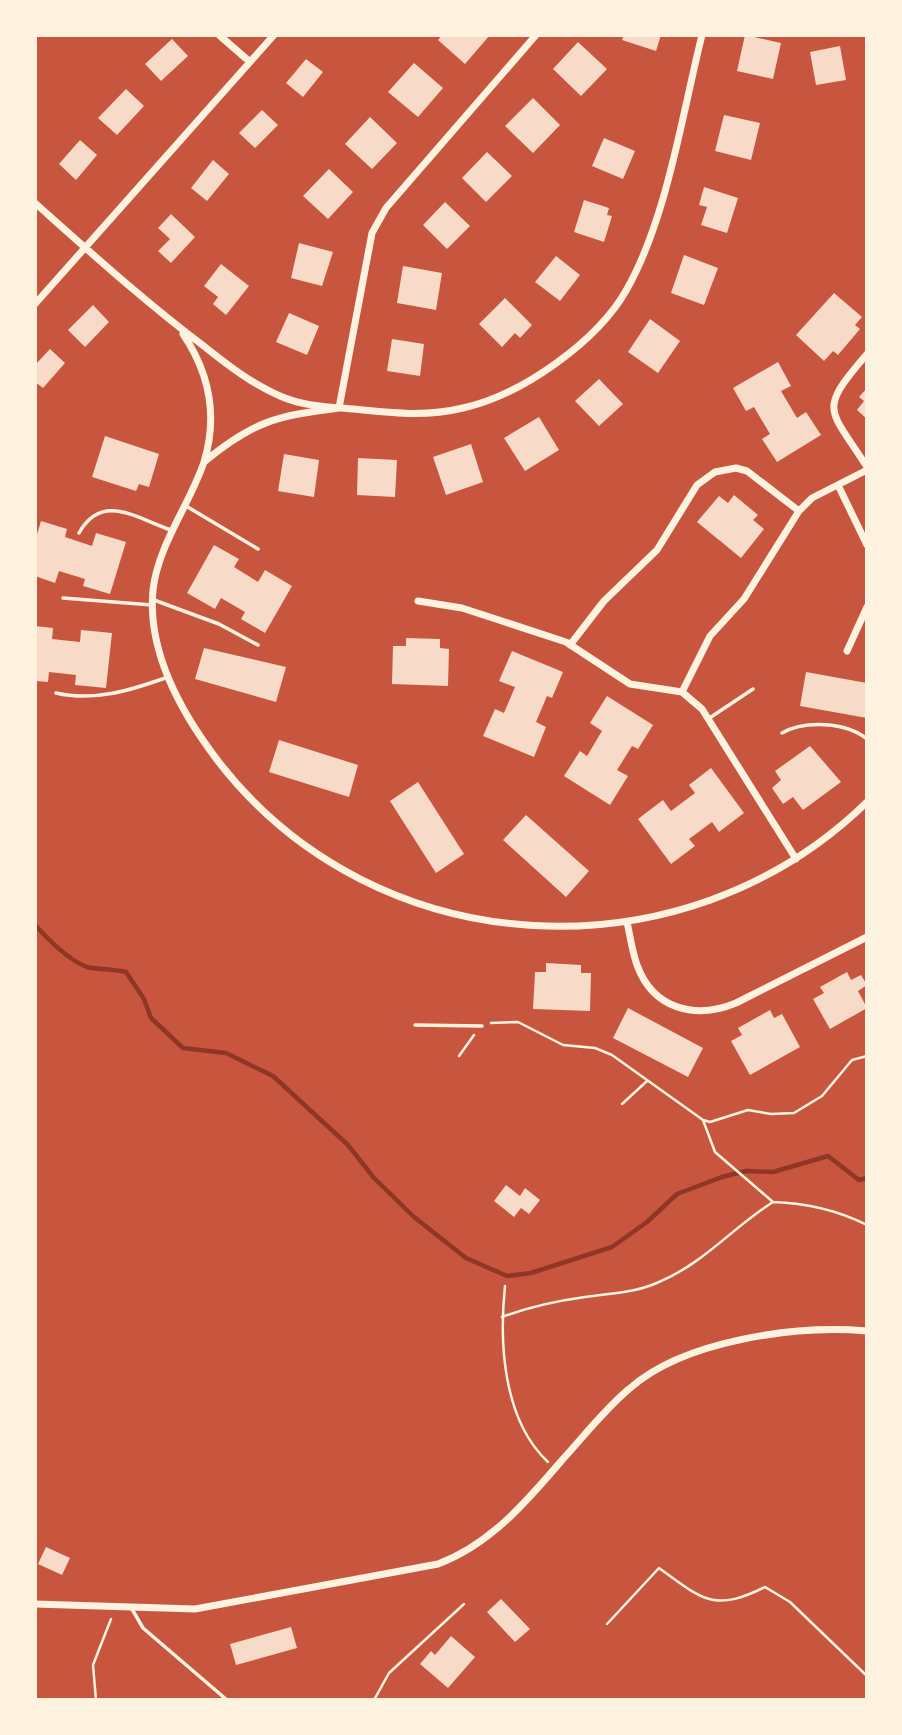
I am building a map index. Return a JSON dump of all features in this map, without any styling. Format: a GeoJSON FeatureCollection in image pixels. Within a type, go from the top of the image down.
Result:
{"type":"FeatureCollection","features":[{"type":"Feature","properties":{"kind":"street"},"geometry":{"type":"LineString","coordinates":[[219,35],[250,62]]}},
{"type":"Feature","properties":{"kind":"street"},"geometry":{"type":"LineString","coordinates":[[35,304],[274,35]]}},
{"type":"Feature","properties":{"kind":"street"},"geometry":{"type":"LineString","coordinates":[[339,408],[372,233],[386,208],[536,35]]}},
{"type":"Feature","properties":{"kind":"street"},"geometry":{"type":"LineString","coordinates":[[35,203],[178,327],[258,385],[304,404],[339,408],[411,415],[464,408],[501,395],[538,376],[600,323],[625,292],[643,257],[657,214],[702,35]]}},
{"type":"Feature","properties":{"kind":"street"},"geometry":{"type":"LineString","coordinates":[[178,327],[199,357],[208,391],[212,435],[204,462],[174,531],[153,589],[156,634],[168,677],[194,729],[233,780],[272,820],[325,858],[428,907],[473,919],[539,927],[587,928],[627,922],[698,905],[755,882],[796,859],[840,827],[867,802]]}},
{"type":"Feature","properties":{"kind":"street"},"geometry":{"type":"LineString","coordinates":[[682,692],[710,636],[744,599],[799,511],[812,498],[867,468],[835,416],[832,404],[840,385],[867,354]]}},
{"type":"Feature","properties":{"kind":"street"},"geometry":{"type":"LineString","coordinates":[[204,462],[241,432],[281,415],[339,408]]}},
{"type":"Feature","properties":{"kind":"street"},"geometry":{"type":"LineString","coordinates":[[570,645],[604,601],[657,550],[697,485],[715,472],[736,468],[747,471],[799,511]]}},
{"type":"Feature","properties":{"kind":"street"},"geometry":{"type":"LineString","coordinates":[[838,485],[867,545]]}},
{"type":"Feature","properties":{"kind":"street"},"geometry":{"type":"LineString","coordinates":[[418,601],[462,608],[503,619],[570,645],[629,684],[682,692],[702,709],[796,859]]}},
{"type":"Feature","properties":{"kind":"street"},"geometry":{"type":"LineString","coordinates":[[847,651],[867,607]]}},
{"type":"Feature","properties":{"kind":"street"},"geometry":{"type":"LineString","coordinates":[[627,922],[637,965],[645,980],[659,997],[671,1004],[700,1012],[715,1012],[736,1003],[867,937]]}},
{"type":"Feature","properties":{"kind":"street"},"geometry":{"type":"LineString","coordinates":[[35,1604],[195,1609],[438,1564],[457,1556],[485,1538],[531,1498],[628,1389],[671,1363],[763,1335],[804,1330],[867,1331]]}},
{"type":"Feature","properties":{"kind":"lane"},"geometry":{"type":"LineString","coordinates":[[186,506],[258,549]]}},
{"type":"Feature","properties":{"kind":"lane"},"geometry":{"type":"LineString","coordinates":[[79,533],[87,519],[98,510],[111,509],[174,531]]}},
{"type":"Feature","properties":{"kind":"lane"},"geometry":{"type":"LineString","coordinates":[[63,597],[154,603],[219,624],[258,645]]}},
{"type":"Feature","properties":{"kind":"lane"},"geometry":{"type":"LineString","coordinates":[[56,692],[81,698],[142,687],[168,677]]}},
{"type":"Feature","properties":{"kind":"lane"},"geometry":{"type":"LineString","coordinates":[[708,719],[752,689]]}},
{"type":"Feature","properties":{"kind":"lane"},"geometry":{"type":"LineString","coordinates":[[782,733],[795,726],[822,724],[860,734],[867,739]]}},
{"type":"Feature","properties":{"kind":"lane"},"geometry":{"type":"LineString","coordinates":[[415,1025],[482,1026]]}},
{"type":"Feature","properties":{"kind":"lane"},"geometry":{"type":"LineString","coordinates":[[131,1607],[143,1628],[227,1700]]}},
{"type":"Feature","properties":{"kind":"path"},"geometry":{"type":"LineString","coordinates":[[459,1056],[482,1026],[499,1020],[518,1022],[563,1045],[595,1048],[612,1055],[703,1121],[710,1122],[748,1110],[771,1114],[794,1113],[822,1096],[852,1060],[867,1056]]}},
{"type":"Feature","properties":{"kind":"path"},"geometry":{"type":"LineString","coordinates":[[622,1104],[647,1081]]}},
{"type":"Feature","properties":{"kind":"path"},"geometry":{"type":"LineString","coordinates":[[703,1121],[715,1152],[773,1202]]}},
{"type":"Feature","properties":{"kind":"path"},"geometry":{"type":"LineString","coordinates":[[502,1317],[550,1302],[620,1294],[657,1283],[695,1265],[752,1216],[773,1202],[799,1203],[822,1208],[867,1225]]}},
{"type":"Feature","properties":{"kind":"path"},"geometry":{"type":"LineString","coordinates":[[505,1286],[502,1317],[509,1387],[531,1445],[555,1469]]}},
{"type":"Feature","properties":{"kind":"path"},"geometry":{"type":"LineString","coordinates":[[607,1624],[659,1569],[703,1600],[740,1600],[765,1587],[790,1602],[867,1676]]}},
{"type":"Feature","properties":{"kind":"path"},"geometry":{"type":"LineString","coordinates":[[374,1700],[389,1673],[464,1604]]}},
{"type":"Feature","properties":{"kind":"path"},"geometry":{"type":"LineString","coordinates":[[96,1700],[93,1665],[118,1606]]}},
{"type":"Feature","properties":{"kind":"building"},"geometry":{"type":"Polygon","coordinates":[[[442,35],[490,35],[465,64],[438,40],[442,35]]]}},
{"type":"Feature","properties":{"kind":"building"},"geometry":{"type":"Polygon","coordinates":[[[624,35],[661,35],[656,51],[622,40],[624,35]]]}},
{"type":"Feature","properties":{"kind":"building"},"geometry":{"type":"Polygon","coordinates":[[[745,35],[781,43],[773,79],[737,71],[745,35]]]}},
{"type":"Feature","properties":{"kind":"building"},"geometry":{"type":"Polygon","coordinates":[[[172,39],[188,56],[161,81],[145,64],[172,39]]]}},
{"type":"Feature","properties":{"kind":"building"},"geometry":{"type":"Polygon","coordinates":[[[578,42],[607,69],[581,96],[553,69],[578,42]]]}},
{"type":"Feature","properties":{"kind":"building"},"geometry":{"type":"Polygon","coordinates":[[[840,46],[846,80],[816,85],[810,52],[840,46]]]}},
{"type":"Feature","properties":{"kind":"building"},"geometry":{"type":"Polygon","coordinates":[[[306,59],[323,72],[303,97],[286,83],[306,59]]]}},
{"type":"Feature","properties":{"kind":"building"},"geometry":{"type":"Polygon","coordinates":[[[414,63],[443,88],[418,117],[388,92],[414,63]]]}},
{"type":"Feature","properties":{"kind":"building"},"geometry":{"type":"Polygon","coordinates":[[[126,89],[144,106],[117,135],[98,118],[126,89]]]}},
{"type":"Feature","properties":{"kind":"building"},"geometry":{"type":"Polygon","coordinates":[[[533,98],[560,125],[533,153],[505,126],[533,98]]]}},
{"type":"Feature","properties":{"kind":"building"},"geometry":{"type":"Polygon","coordinates":[[[262,110],[278,125],[255,148],[239,133],[262,110]]]}},
{"type":"Feature","properties":{"kind":"building"},"geometry":{"type":"Polygon","coordinates":[[[724,115],[760,123],[751,160],[715,151],[724,115]]]}},
{"type":"Feature","properties":{"kind":"building"},"geometry":{"type":"Polygon","coordinates":[[[370,117],[397,143],[372,169],[345,144],[370,117]]]}},
{"type":"Feature","properties":{"kind":"building"},"geometry":{"type":"Polygon","coordinates":[[[604,138],[635,151],[623,179],[592,166],[604,138]]]}},
{"type":"Feature","properties":{"kind":"building"},"geometry":{"type":"Polygon","coordinates":[[[80,140],[97,155],[76,180],[59,164],[80,140]]]}},
{"type":"Feature","properties":{"kind":"building"},"geometry":{"type":"Polygon","coordinates":[[[487,152],[512,176],[486,202],[462,178],[487,152]]]}},
{"type":"Feature","properties":{"kind":"building"},"geometry":{"type":"Polygon","coordinates":[[[213,160],[229,174],[207,201],[191,188],[213,160]]]}},
{"type":"Feature","properties":{"kind":"building"},"geometry":{"type":"Polygon","coordinates":[[[329,169],[353,192],[328,219],[303,196],[329,169]]]}},
{"type":"Feature","properties":{"kind":"building"},"geometry":{"type":"Polygon","coordinates":[[[704,187],[738,198],[727,233],[701,225],[707,207],[699,205],[704,187]]]}},
{"type":"Feature","properties":{"kind":"building"},"geometry":{"type":"Polygon","coordinates":[[[584,200],[609,208],[607,215],[612,216],[604,242],[574,232],[584,200]]]}},
{"type":"Feature","properties":{"kind":"building"},"geometry":{"type":"Polygon","coordinates":[[[445,202],[470,226],[447,249],[423,225],[445,202]]]}},
{"type":"Feature","properties":{"kind":"building"},"geometry":{"type":"Polygon","coordinates":[[[171,214],[195,237],[171,263],[158,251],[170,239],[158,228],[171,214]]]}},
{"type":"Feature","properties":{"kind":"building"},"geometry":{"type":"Polygon","coordinates":[[[299,243],[333,252],[322,286],[291,278],[299,243]]]}},
{"type":"Feature","properties":{"kind":"building"},"geometry":{"type":"Polygon","coordinates":[[[684,255],[718,268],[704,305],[671,293],[684,255]]]}},
{"type":"Feature","properties":{"kind":"building"},"geometry":{"type":"Polygon","coordinates":[[[556,256],[580,275],[560,301],[535,282],[556,256]]]}},
{"type":"Feature","properties":{"kind":"building"},"geometry":{"type":"Polygon","coordinates":[[[221,264],[249,286],[226,315],[213,304],[218,297],[204,286],[221,264]]]}},
{"type":"Feature","properties":{"kind":"building"},"geometry":{"type":"Polygon","coordinates":[[[403,266],[442,273],[436,310],[397,303],[403,266]]]}},
{"type":"Feature","properties":{"kind":"building"},"geometry":{"type":"Polygon","coordinates":[[[834,293],[862,317],[855,325],[860,329],[838,355],[833,351],[824,361],[796,335],[834,293]]]}},
{"type":"Feature","properties":{"kind":"building"},"geometry":{"type":"Polygon","coordinates":[[[505,298],[532,325],[520,338],[515,333],[502,347],[479,324],[505,298]]]}},
{"type":"Feature","properties":{"kind":"building"},"geometry":{"type":"Polygon","coordinates":[[[93,305],[109,322],[85,347],[68,330],[93,305]]]}},
{"type":"Feature","properties":{"kind":"building"},"geometry":{"type":"Polygon","coordinates":[[[289,313],[319,326],[307,355],[276,342],[289,313]]]}},
{"type":"Feature","properties":{"kind":"building"},"geometry":{"type":"Polygon","coordinates":[[[650,319],[680,341],[658,373],[628,352],[650,319]]]}},
{"type":"Feature","properties":{"kind":"building"},"geometry":{"type":"Polygon","coordinates":[[[392,339],[424,344],[420,376],[387,371],[392,339]]]}},
{"type":"Feature","properties":{"kind":"building"},"geometry":{"type":"Polygon","coordinates":[[[50,349],[65,363],[43,388],[35,382],[35,365],[50,349]]]}},
{"type":"Feature","properties":{"kind":"building"},"geometry":{"type":"Polygon","coordinates":[[[778,362],[791,386],[781,391],[797,418],[806,412],[821,435],[777,462],[762,439],[770,434],[754,407],[746,411],[733,388],[778,362]]]}},
{"type":"Feature","properties":{"kind":"building"},"geometry":{"type":"Polygon","coordinates":[[[599,379],[623,404],[599,426],[575,401],[599,379]]]}},
{"type":"Feature","properties":{"kind":"building"},"geometry":{"type":"Polygon","coordinates":[[[867,388],[867,419],[857,410],[864,401],[859,397],[867,388]]]}},
{"type":"Feature","properties":{"kind":"building"},"geometry":{"type":"Polygon","coordinates":[[[539,417],[559,450],[525,471],[504,438],[539,417]]]}},
{"type":"Feature","properties":{"kind":"building"},"geometry":{"type":"Polygon","coordinates":[[[105,436],[159,454],[149,487],[139,484],[136,491],[92,477],[105,436]]]}},
{"type":"Feature","properties":{"kind":"building"},"geometry":{"type":"Polygon","coordinates":[[[471,444],[483,482],[446,495],[433,457],[471,444]]]}},
{"type":"Feature","properties":{"kind":"building"},"geometry":{"type":"Polygon","coordinates":[[[284,454],[319,460],[314,497],[278,491],[284,454]]]}},
{"type":"Feature","properties":{"kind":"building"},"geometry":{"type":"Polygon","coordinates":[[[358,458],[397,460],[395,497],[357,495],[358,458]]]}},
{"type":"Feature","properties":{"kind":"building"},"geometry":{"type":"Polygon","coordinates":[[[734,495],[758,515],[753,520],[764,529],[741,558],[697,522],[719,496],[728,503],[734,495]]]}},
{"type":"Feature","properties":{"kind":"building"},"geometry":{"type":"Polygon","coordinates":[[[41,521],[67,529],[65,537],[92,546],[96,533],[126,542],[110,594],[83,586],[85,579],[59,571],[55,583],[35,576],[35,541],[41,521]]]}},
{"type":"Feature","properties":{"kind":"building"},"geometry":{"type":"Polygon","coordinates":[[[214,545],[239,559],[234,567],[258,582],[265,570],[292,586],[265,633],[241,619],[245,612],[221,598],[215,609],[187,593],[214,545]]]}},
{"type":"Feature","properties":{"kind":"building"},"geometry":{"type":"Polygon","coordinates":[[[35,626],[53,628],[52,639],[80,642],[81,630],[112,633],[106,688],[75,685],[76,675],[49,672],[48,682],[35,681],[35,626]]]}},
{"type":"Feature","properties":{"kind":"building"},"geometry":{"type":"Polygon","coordinates":[[[406,638],[440,639],[440,648],[449,649],[448,686],[392,684],[393,646],[406,646],[406,638]]]}},
{"type":"Feature","properties":{"kind":"building"},"geometry":{"type":"Polygon","coordinates":[[[204,648],[286,667],[276,702],[195,679],[204,648]]]}},
{"type":"Feature","properties":{"kind":"building"},"geometry":{"type":"Polygon","coordinates":[[[512,651],[563,672],[552,698],[547,696],[536,722],[546,727],[534,757],[483,736],[495,709],[504,713],[515,687],[499,681],[512,651]]]}},
{"type":"Feature","properties":{"kind":"building"},"geometry":{"type":"Polygon","coordinates":[[[806,672],[867,683],[867,718],[800,706],[806,672]]]}},
{"type":"Feature","properties":{"kind":"building"},"geometry":{"type":"Polygon","coordinates":[[[607,696],[653,725],[638,749],[632,746],[617,770],[628,776],[610,805],[564,776],[580,751],[587,756],[602,731],[590,723],[607,696]]]}},
{"type":"Feature","properties":{"kind":"building"},"geometry":{"type":"Polygon","coordinates":[[[279,740],[358,765],[349,797],[269,772],[279,740]]]}},
{"type":"Feature","properties":{"kind":"building"},"geometry":{"type":"Polygon","coordinates":[[[810,746],[841,782],[803,810],[793,797],[783,804],[772,788],[781,780],[775,771],[810,746]]]}},
{"type":"Feature","properties":{"kind":"building"},"geometry":{"type":"Polygon","coordinates":[[[711,768],[744,813],[719,832],[712,822],[689,839],[695,846],[671,864],[638,819],[663,800],[671,811],[695,793],[689,785],[711,768]]]}},
{"type":"Feature","properties":{"kind":"building"},"geometry":{"type":"Polygon","coordinates":[[[418,782],[464,854],[436,873],[390,801],[418,782]]]}},
{"type":"Feature","properties":{"kind":"building"},"geometry":{"type":"Polygon","coordinates":[[[526,815],[589,871],[566,897],[503,840],[526,815]]]}},
{"type":"Feature","properties":{"kind":"building"},"geometry":{"type":"Polygon","coordinates":[[[546,963],[581,965],[581,973],[591,973],[590,1011],[533,1009],[535,972],[546,972],[546,963]]]}},
{"type":"Feature","properties":{"kind":"building"},"geometry":{"type":"Polygon","coordinates":[[[847,972],[851,980],[861,975],[867,985],[858,991],[867,1008],[830,1029],[813,999],[824,993],[820,987],[847,972]]]}},
{"type":"Feature","properties":{"kind":"building"},"geometry":{"type":"Polygon","coordinates":[[[628,1008],[703,1048],[688,1077],[613,1038],[628,1008]]]}},
{"type":"Feature","properties":{"kind":"building"},"geometry":{"type":"Polygon","coordinates":[[[770,1010],[774,1018],[782,1014],[800,1047],[750,1075],[731,1041],[742,1035],[738,1028],[770,1010]]]}},
{"type":"Feature","properties":{"kind":"building"},"geometry":{"type":"Polygon","coordinates":[[[506,1185],[520,1196],[525,1188],[540,1200],[529,1214],[521,1208],[514,1217],[494,1201],[506,1185]]]}},
{"type":"Feature","properties":{"kind":"building"},"geometry":{"type":"Polygon","coordinates":[[[46,1547],[70,1558],[62,1575],[38,1564],[46,1547]]]}},
{"type":"Feature","properties":{"kind":"building"},"geometry":{"type":"Polygon","coordinates":[[[501,1599],[530,1629],[515,1642],[487,1612],[501,1599]]]}},
{"type":"Feature","properties":{"kind":"building"},"geometry":{"type":"Polygon","coordinates":[[[291,1627],[297,1648],[236,1665],[230,1644],[291,1627]]]}},
{"type":"Feature","properties":{"kind":"building"},"geometry":{"type":"Polygon","coordinates":[[[451,1636],[475,1657],[448,1688],[420,1664],[431,1651],[435,1655],[451,1636]]]}},
{"type":"Feature","properties":{"kind":"waterway"},"geometry":{"type":"LineString","coordinates":[[35,925],[59,949],[80,964],[90,968],[126,972],[144,999],[151,1018],[183,1048],[226,1053],[273,1076],[348,1145],[374,1178],[414,1217],[466,1258],[507,1276],[531,1273],[612,1247],[647,1222],[677,1194],[722,1177],[746,1171],[773,1172],[828,1156],[859,1180],[867,1178]]}}]}
